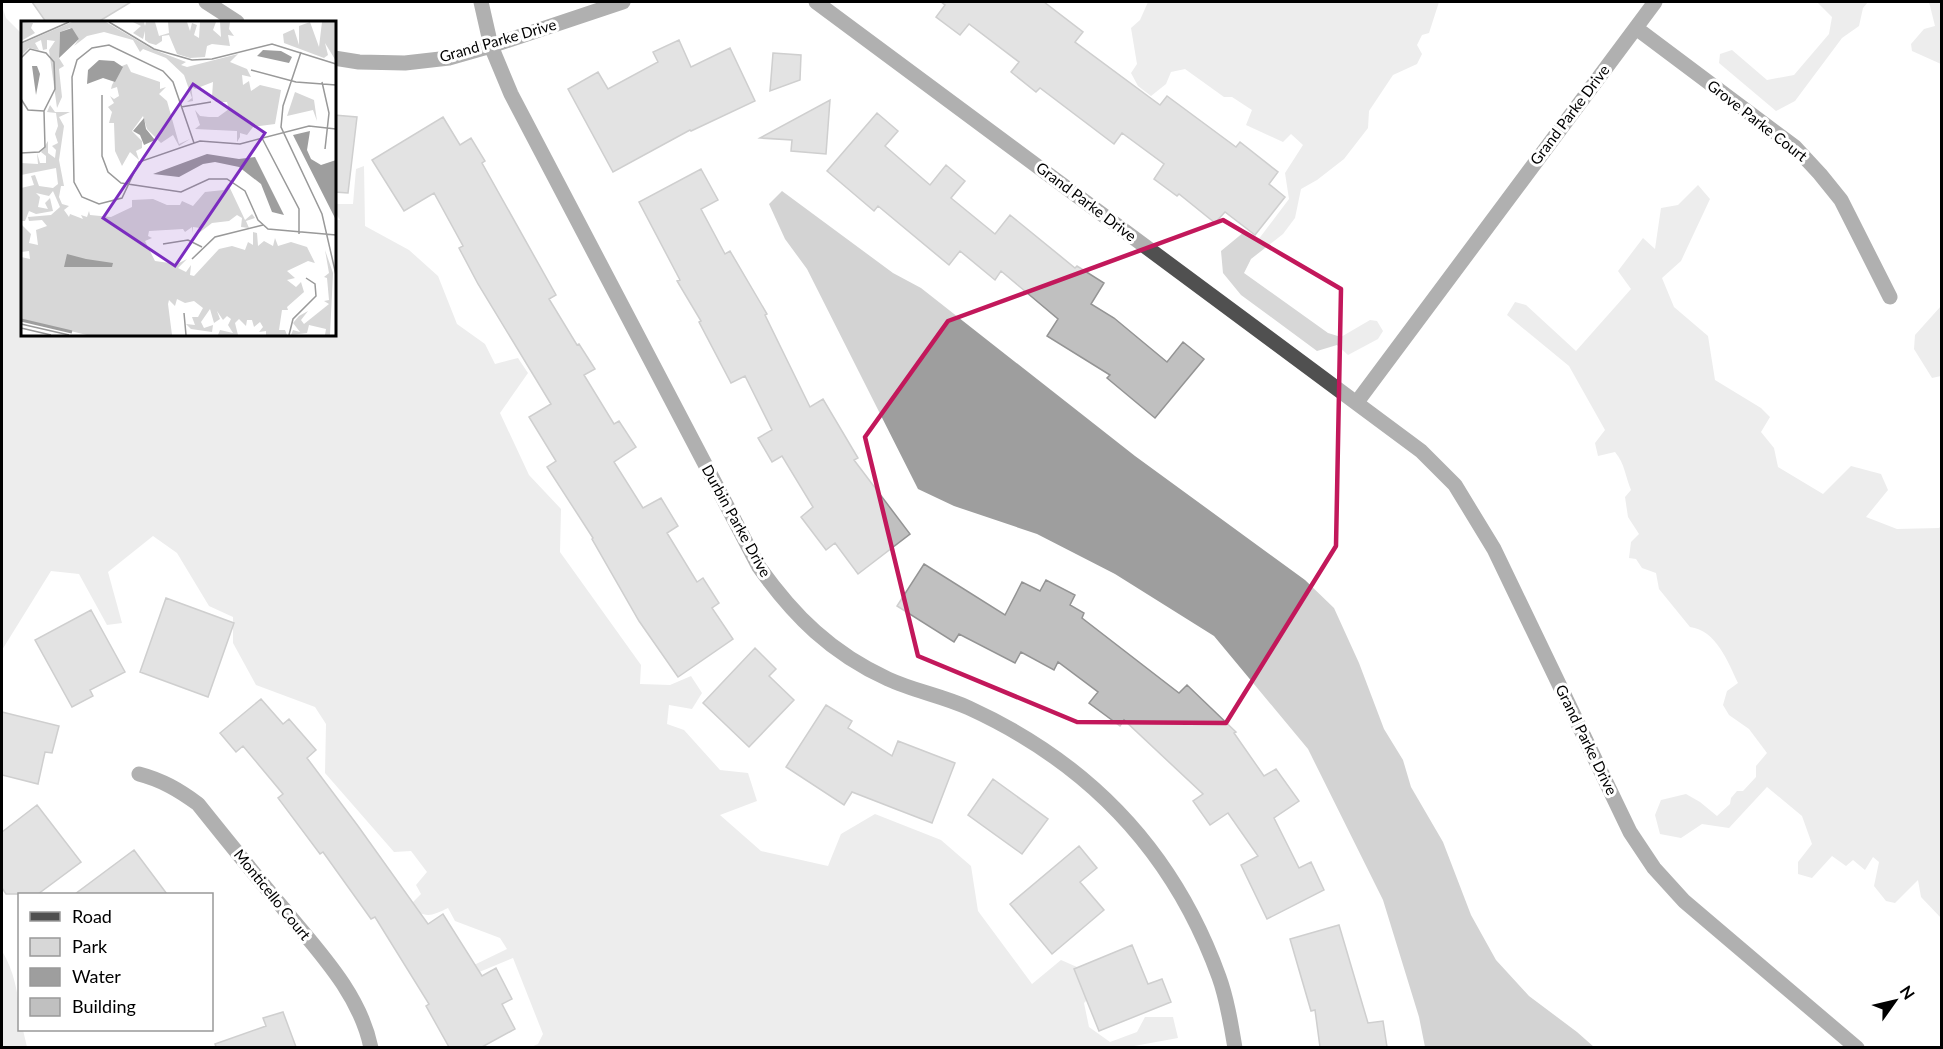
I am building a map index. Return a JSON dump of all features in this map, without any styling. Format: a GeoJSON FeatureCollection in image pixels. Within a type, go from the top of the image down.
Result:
{"type":"FeatureCollection","features":[{"type":"Feature","properties":{"kind":"street"},"geometry":{"type":"LineString","coordinates":[[206,2],[235,21]]}},
{"type":"Feature","properties":{"kind":"street","name":"Durbin Parke Drive"},"geometry":{"type":"LineString","coordinates":[[481,2],[491,46],[511,94],[759,567],[783,600],[815,633],[852,660],[888,679],[967,707],[1019,733],[1067,765],[1102,795],[1138,833],[1169,875],[1200,930],[1220,978],[1235,1047]]}},
{"type":"Feature","properties":{"kind":"street","name":"Grand Parke Drive"},"geometry":{"type":"LineString","coordinates":[[336,58],[359,62],[405,63],[449,58],[623,2]]}},
{"type":"Feature","properties":{"kind":"street","name":"Grand Parke Drive"},"geometry":{"type":"LineString","coordinates":[[816,2],[1357,402],[1421,451],[1455,485],[1494,549],[1630,832],[1654,868],[1684,901],[1857,1047]]}},
{"type":"Feature","properties":{"kind":"street","name":"Grand Parke Drive"},"geometry":{"type":"LineString","coordinates":[[1357,402],[1655,2]]}},
{"type":"Feature","properties":{"kind":"street","name":"Grove Parke Court"},"geometry":{"type":"LineString","coordinates":[[1636,28],[1795,147],[1841,200],[1890,297]]}},
{"type":"Feature","properties":{"kind":"street","name":"Monticello Court"},"geometry":{"type":"LineString","coordinates":[[139,774],[155,778],[178,789],[198,804],[315,948],[354,1000],[362,1017],[370,1047]]}},
{"type":"Feature","properties":{"kind":"highlighted area"},"geometry":{"type":"Polygon","coordinates":[[[1223,220],[1341,289],[1336,546],[1226,723],[1077,722],[918,656],[865,437],[948,321],[1223,220]]]}},
{"type":"Feature","properties":{"kind":"green space"},"geometry":{"type":"Polygon","coordinates":[[[1148,2],[1439,2],[1429,33],[1422,35],[1417,45],[1422,54],[1417,64],[1393,75],[1369,111],[1368,128],[1344,159],[1301,189],[1295,218],[1283,234],[1251,259],[1244,273],[1328,333],[1341,337],[1370,320],[1377,321],[1383,331],[1378,339],[1348,355],[1337,345],[1317,351],[1241,295],[1223,273],[1221,251],[1244,232],[1258,240],[1289,199],[1285,173],[1303,145],[1291,134],[1283,142],[1246,125],[1252,110],[1232,97],[1224,97],[1185,69],[1171,72],[1166,84],[1151,96],[1138,86],[1131,73],[1137,64],[1131,28],[1140,20],[1148,2]]]}},
{"type":"Feature","properties":{"kind":"green space"},"geometry":{"type":"Polygon","coordinates":[[[1817,2],[1868,2],[1863,8],[1859,26],[1842,38],[1795,101],[1776,111],[1719,63],[1720,54],[1732,50],[1767,80],[1794,75],[1829,34],[1832,17],[1817,2]]]}},
{"type":"Feature","properties":{"kind":"green space"},"geometry":{"type":"Polygon","coordinates":[[[1929,2],[1941,2],[1941,64],[1912,51],[1911,44],[1924,29],[1935,26],[1929,2]]]}},
{"type":"Feature","properties":{"kind":"green space"},"geometry":{"type":"Polygon","coordinates":[[[2,6],[6,18],[21,33],[21,336],[336,336],[336,220],[340,220],[336,214],[336,204],[353,204],[356,169],[364,166],[365,226],[409,250],[438,276],[457,324],[485,344],[495,364],[518,358],[528,373],[500,413],[529,475],[561,509],[560,552],[641,665],[640,684],[670,685],[691,676],[702,693],[692,709],[669,705],[667,724],[684,730],[720,770],[748,773],[757,801],[720,815],[761,851],[828,866],[841,834],[875,814],[941,840],[971,866],[978,911],[1032,984],[1061,960],[1077,967],[1088,999],[1084,1003],[1089,1027],[1110,1042],[1137,1032],[1145,1017],[1173,1017],[1178,1038],[1123,1048],[531,1047],[538,1044],[543,1034],[513,958],[436,990],[439,982],[507,949],[500,938],[455,921],[448,908],[428,915],[419,913],[409,906],[421,894],[416,885],[427,872],[411,851],[394,852],[325,773],[326,724],[315,707],[256,685],[233,643],[233,617],[209,606],[177,553],[153,536],[108,572],[122,623],[107,625],[79,574],[51,571],[2,650],[2,6]]]}},
{"type":"Feature","properties":{"kind":"green space"},"geometry":{"type":"Polygon","coordinates":[[[1698,185],[1710,199],[1681,261],[1662,278],[1674,307],[1708,336],[1715,380],[1761,408],[1770,417],[1761,432],[1774,448],[1778,467],[1823,494],[1851,466],[1881,474],[1888,490],[1866,517],[1897,529],[1939,528],[1941,526],[1941,918],[1921,897],[1918,880],[1895,903],[1886,901],[1874,886],[1879,862],[1873,857],[1865,870],[1853,860],[1846,866],[1832,856],[1812,878],[1798,874],[1798,862],[1812,844],[1802,816],[1767,787],[1729,828],[1702,824],[1681,838],[1660,834],[1655,815],[1661,800],[1686,794],[1717,816],[1730,804],[1731,798],[1737,791],[1743,791],[1756,777],[1756,766],[1767,753],[1749,729],[1729,715],[1723,705],[1727,691],[1738,683],[1720,648],[1707,634],[1690,627],[1659,589],[1656,573],[1642,568],[1636,559],[1629,558],[1631,542],[1639,534],[1628,517],[1625,497],[1631,490],[1623,466],[1615,452],[1598,456],[1595,443],[1605,430],[1569,366],[1507,315],[1515,302],[1526,305],[1576,351],[1631,289],[1618,271],[1643,238],[1655,249],[1661,208],[1678,205],[1698,185]]]}},
{"type":"Feature","properties":{"kind":"green space"},"geometry":{"type":"Polygon","coordinates":[[[1941,306],[1941,376],[1932,378],[1914,349],[1915,335],[1941,306]]]}},
{"type":"Feature","properties":{"kind":"green space"},"geometry":{"type":"Polygon","coordinates":[[[2,951],[14,979],[18,999],[18,1031],[23,1031],[27,1047],[2,1047],[2,951]]]}},
{"type":"Feature","properties":{"kind":"water"},"geometry":{"type":"Polygon","coordinates":[[[782,191],[893,273],[921,288],[1135,456],[1305,580],[1334,608],[1359,663],[1384,729],[1403,760],[1411,787],[1443,842],[1471,915],[1496,960],[1529,996],[1594,1047],[1425,1047],[1419,1017],[1383,900],[1308,749],[1214,636],[1115,574],[1037,534],[954,506],[918,489],[807,269],[785,239],[769,204],[782,191]]]}},
{"type":"Feature","properties":{"kind":"building"},"geometry":{"type":"Polygon","coordinates":[[[32,2],[131,2],[100,21],[45,21],[32,2]]]}},
{"type":"Feature","properties":{"kind":"building"},"geometry":{"type":"Polygon","coordinates":[[[941,2],[1044,2],[1083,32],[1075,42],[1160,105],[1167,96],[1236,147],[1240,142],[1278,172],[1269,184],[1285,197],[1255,235],[1225,212],[1215,223],[1179,194],[1177,196],[1154,179],[1164,164],[1122,133],[1114,144],[1040,88],[1036,92],[1011,72],[1019,62],[969,24],[960,35],[936,17],[945,5],[941,2]]]}},
{"type":"Feature","properties":{"kind":"building"},"geometry":{"type":"Polygon","coordinates":[[[679,40],[691,67],[730,48],[755,101],[690,130],[613,172],[568,89],[598,72],[608,89],[658,62],[653,52],[679,40]]]}},
{"type":"Feature","properties":{"kind":"building"},"geometry":{"type":"Polygon","coordinates":[[[773,53],[801,55],[800,80],[770,91],[773,53]]]}},
{"type":"Feature","properties":{"kind":"building"},"geometry":{"type":"Polygon","coordinates":[[[830,100],[826,154],[791,151],[792,140],[760,138],[830,100]]]}},
{"type":"Feature","properties":{"kind":"building"},"geometry":{"type":"Polygon","coordinates":[[[877,113],[898,131],[885,146],[930,185],[946,165],[965,181],[951,198],[995,234],[1010,215],[1075,268],[1077,266],[1104,283],[1091,304],[1114,318],[1167,362],[1183,342],[1204,359],[1155,418],[1107,378],[1110,375],[1047,336],[1058,319],[1001,271],[995,280],[960,251],[949,265],[878,206],[874,211],[827,171],[877,113]]]}},
{"type":"Feature","properties":{"kind":"building"},"geometry":{"type":"Polygon","coordinates":[[[336,115],[357,117],[348,193],[336,192],[336,115]]]}},
{"type":"Feature","properties":{"kind":"building"},"geometry":{"type":"Polygon","coordinates":[[[443,117],[460,145],[471,138],[485,161],[482,163],[556,295],[549,299],[577,345],[579,344],[595,369],[584,375],[614,424],[619,421],[636,447],[614,462],[643,508],[661,498],[678,526],[667,533],[697,582],[703,578],[719,603],[712,608],[733,639],[678,677],[639,621],[593,538],[547,467],[556,461],[529,417],[551,404],[478,284],[459,248],[463,246],[434,193],[404,211],[372,160],[443,117]]]}},
{"type":"Feature","properties":{"kind":"building"},"geometry":{"type":"Polygon","coordinates":[[[701,169],[718,200],[701,209],[725,254],[730,251],[767,314],[765,315],[810,407],[823,399],[858,458],[854,460],[910,534],[858,574],[835,543],[826,550],[801,517],[813,507],[782,456],[772,462],[758,438],[772,430],[745,376],[731,383],[699,322],[701,321],[677,281],[680,280],[639,202],[701,169]]]}},
{"type":"Feature","properties":{"kind":"building"},"geometry":{"type":"Polygon","coordinates":[[[924,564],[1005,615],[1022,582],[1040,591],[1046,580],[1075,595],[1070,605],[1084,613],[1082,618],[1179,693],[1187,685],[1236,732],[1234,733],[1264,776],[1276,769],[1299,801],[1274,818],[1299,868],[1311,862],[1324,890],[1267,919],[1241,865],[1258,856],[1228,813],[1210,825],[1193,801],[1203,794],[1124,720],[1120,726],[1089,703],[1098,692],[1058,662],[1054,670],[1021,652],[1015,663],[959,634],[954,642],[897,606],[924,564]]]}},
{"type":"Feature","properties":{"kind":"building"},"geometry":{"type":"Polygon","coordinates":[[[166,598],[234,623],[208,697],[140,672],[166,598]]]}},
{"type":"Feature","properties":{"kind":"building"},"geometry":{"type":"Polygon","coordinates":[[[91,610],[125,672],[90,690],[93,696],[72,707],[35,640],[91,610]]]}},
{"type":"Feature","properties":{"kind":"building"},"geometry":{"type":"Polygon","coordinates":[[[755,648],[776,669],[769,676],[794,700],[749,747],[703,703],[755,648]]]}},
{"type":"Feature","properties":{"kind":"building"},"geometry":{"type":"Polygon","coordinates":[[[261,699],[283,724],[289,719],[316,750],[307,758],[428,924],[443,914],[482,976],[496,968],[512,999],[502,1004],[515,1029],[482,1047],[449,1047],[426,1006],[429,1004],[375,917],[371,919],[323,852],[320,854],[278,798],[283,794],[243,746],[236,752],[220,733],[261,699]]]}},
{"type":"Feature","properties":{"kind":"building"},"geometry":{"type":"Polygon","coordinates":[[[826,705],[852,721],[848,728],[892,756],[898,741],[955,763],[932,823],[852,792],[844,805],[786,767],[826,705]]]}},
{"type":"Feature","properties":{"kind":"building"},"geometry":{"type":"Polygon","coordinates":[[[2,712],[59,726],[52,753],[45,752],[38,784],[2,775],[2,712]]]}},
{"type":"Feature","properties":{"kind":"building"},"geometry":{"type":"Polygon","coordinates":[[[993,779],[1048,819],[1022,854],[968,815],[993,779]]]}},
{"type":"Feature","properties":{"kind":"building"},"geometry":{"type":"Polygon","coordinates":[[[37,805],[81,862],[39,893],[6,894],[2,888],[2,832],[37,805]]]}},
{"type":"Feature","properties":{"kind":"building"},"geometry":{"type":"Polygon","coordinates":[[[1079,846],[1097,868],[1080,882],[1104,910],[1052,954],[1010,904],[1079,846]]]}},
{"type":"Feature","properties":{"kind":"building"},"geometry":{"type":"Polygon","coordinates":[[[134,850],[166,893],[76,893],[134,850]]]}},
{"type":"Feature","properties":{"kind":"building"},"geometry":{"type":"Polygon","coordinates":[[[1339,925],[1368,1023],[1383,1021],[1387,1047],[1320,1047],[1315,1010],[1311,1011],[1290,939],[1339,925]]]}},
{"type":"Feature","properties":{"kind":"building"},"geometry":{"type":"Polygon","coordinates":[[[1132,945],[1148,984],[1162,979],[1171,1002],[1099,1031],[1074,969],[1132,945]]]}},
{"type":"Feature","properties":{"kind":"building"},"geometry":{"type":"Polygon","coordinates":[[[283,1012],[296,1047],[216,1047],[215,1044],[266,1026],[263,1018],[283,1012]]]}}]}
